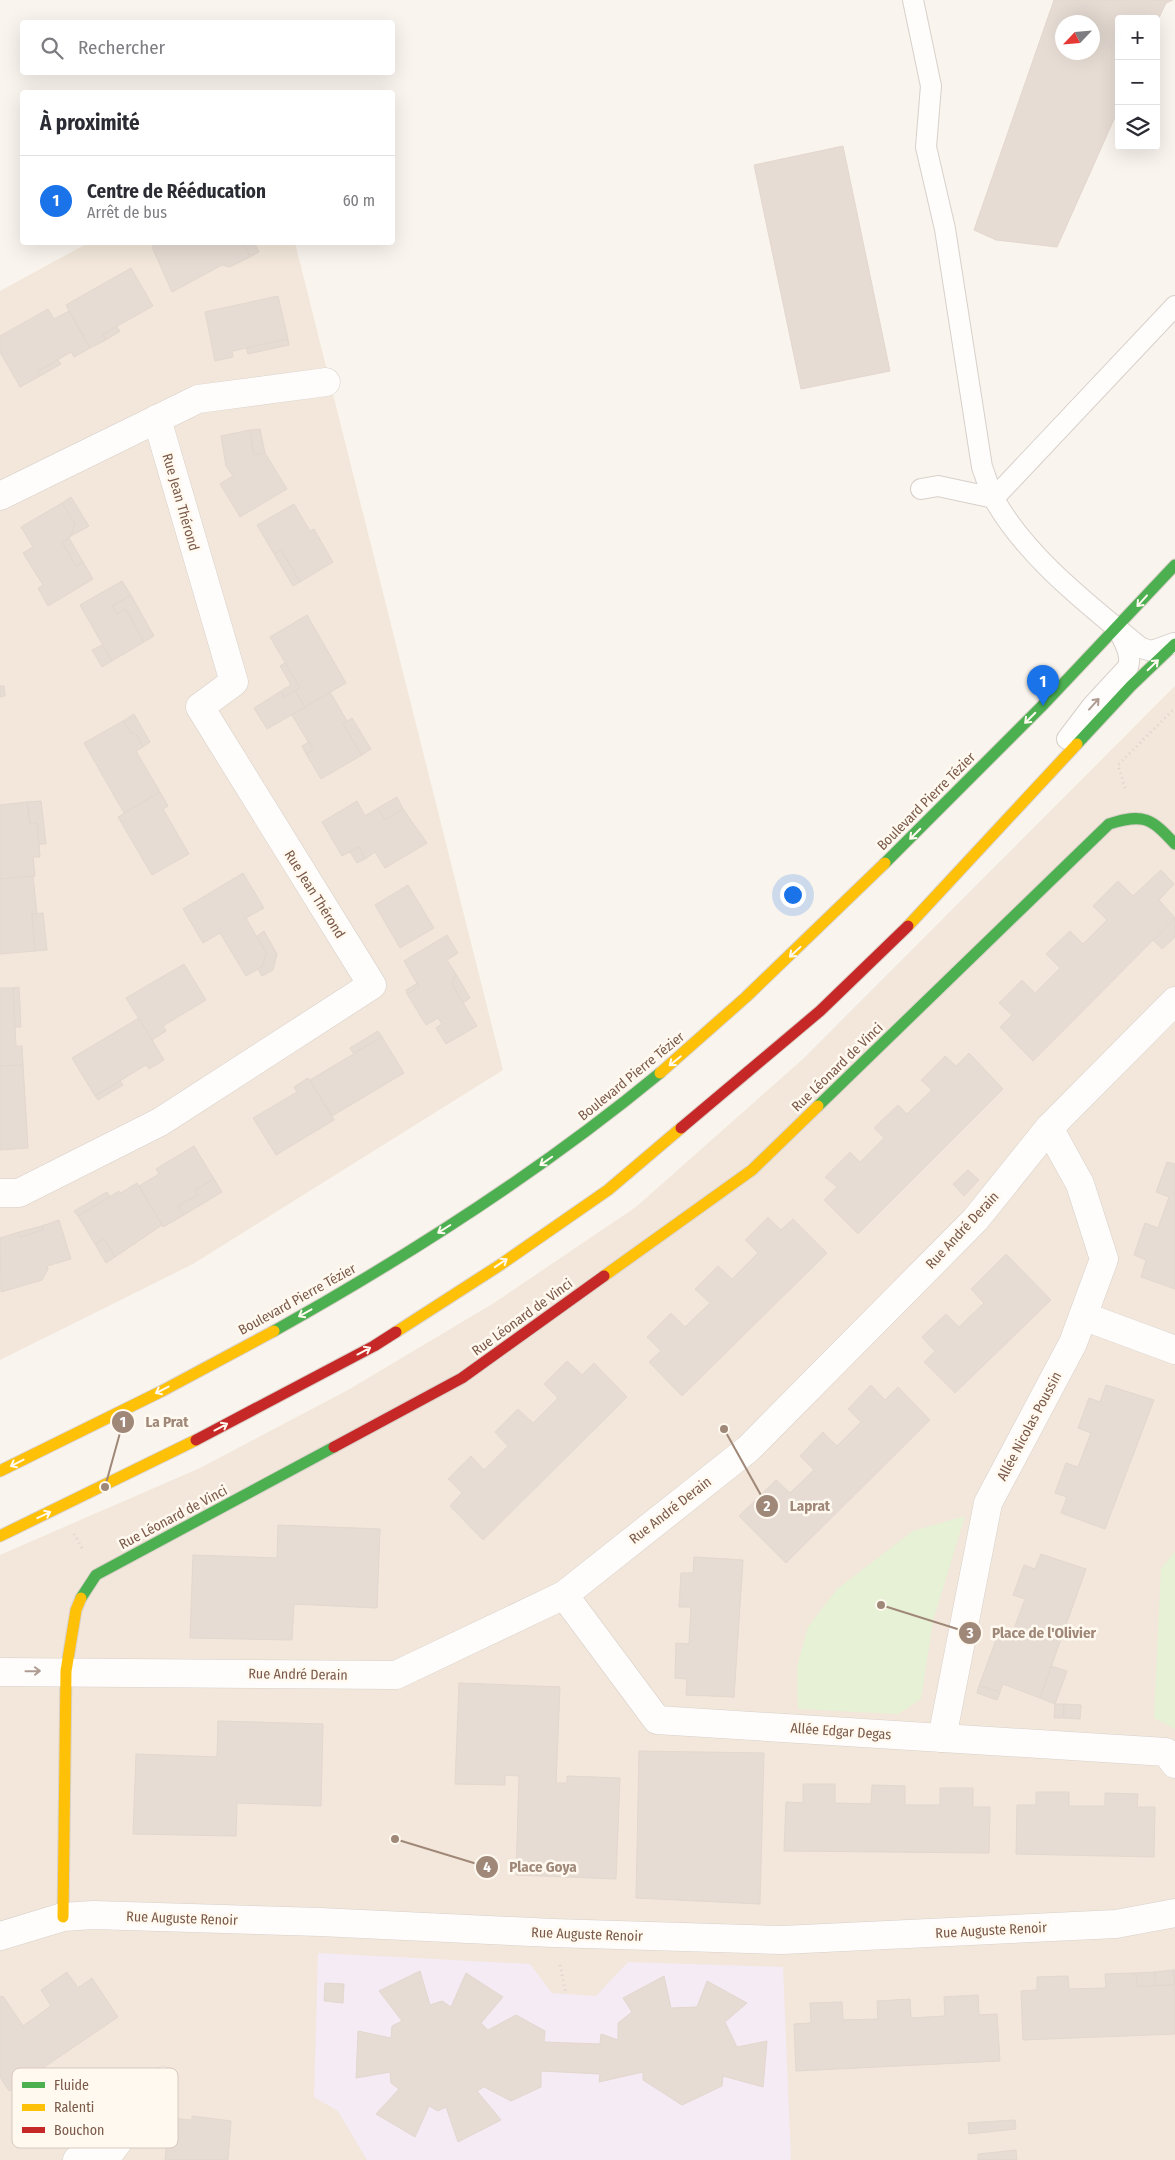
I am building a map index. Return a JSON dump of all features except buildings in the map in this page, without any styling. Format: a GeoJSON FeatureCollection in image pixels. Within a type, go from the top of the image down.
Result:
{"type":"FeatureCollection","features":[{"type":"Feature","properties":{"kind":"main road","name":"Boulevard Pierre Tézier"},"geometry":{"type":"LineString","coordinates":[[0,1471],[163,1390],[339,1294],[486,1203],[574,1142],[695,1044],[830,918],[1118,628],[1175,565]]}},
{"type":"Feature","properties":{"kind":"main road"},"geometry":{"type":"LineString","coordinates":[[0,1536],[137,1470],[374,1346],[500,1265],[608,1190],[820,1011],[906,928],[1131,686],[1175,643]]}},
{"type":"Feature","properties":{"kind":"main road"},"geometry":{"type":"LineString","coordinates":[[1134,815],[1151,818],[1175,844]]}},
{"type":"Feature","properties":{"kind":"main road","name":"Rue Léonard de Vinci"},"geometry":{"type":"LineString","coordinates":[[63,1917],[66,1671],[76,1610],[84,1591],[96,1575],[462,1378],[752,1170],[1109,824],[1134,815]]}},
{"type":"Feature","properties":{"kind":"street"},"geometry":{"type":"LineString","coordinates":[[0,496],[198,399],[326,382]]}},
{"type":"Feature","properties":{"kind":"street","name":"Rue Jean Thérond"},"geometry":{"type":"LineString","coordinates":[[0,1192],[19,1193],[160,1122],[372,985],[200,707],[234,682],[157,419]]}},
{"type":"Feature","properties":{"kind":"street","name":"Rue André Derain"},"geometry":{"type":"LineString","coordinates":[[0,1672],[396,1675],[564,1595],[748,1448],[975,1220],[1049,1128],[1175,1002]]}},
{"type":"Feature","properties":{"kind":"street","name":"Allée Nicolas Poussin"},"geometry":{"type":"LineString","coordinates":[[942,1738],[988,1503],[1073,1343],[1104,1259],[1080,1184],[1049,1128]]}},
{"type":"Feature","properties":{"kind":"street"},"geometry":{"type":"LineString","coordinates":[[1082,1316],[1175,1350]]}},
{"type":"Feature","properties":{"kind":"street","name":"Allée Edgar Degas"},"geometry":{"type":"LineString","coordinates":[[564,1595],[657,1720],[1166,1752],[1175,1764]]}},
{"type":"Feature","properties":{"kind":"street","name":"Rue Auguste Renoir"},"geometry":{"type":"LineString","coordinates":[[0,1936],[63,1917],[93,1915],[563,1934],[782,1940],[1116,1924],[1175,1913]]}},
{"type":"Feature","properties":{"kind":"street"},"geometry":{"type":"LineString","coordinates":[[77,2160],[113,2148]]}},
{"type":"Feature","properties":{"kind":"lane"},"geometry":{"type":"LineString","coordinates":[[914,0],[931,86],[926,147],[945,229],[982,467],[994,498],[1020,537],[1075,592],[1141,648],[1152,651],[1175,643]]}},
{"type":"Feature","properties":{"kind":"lane"},"geometry":{"type":"LineString","coordinates":[[994,498],[1175,306]]}},
{"type":"Feature","properties":{"kind":"lane"},"geometry":{"type":"LineString","coordinates":[[921,489],[938,486],[994,498]]}},
{"type":"Feature","properties":{"kind":"lane"},"geometry":{"type":"LineString","coordinates":[[906,928],[921,899],[948,866],[1054,756],[1092,706],[1128,667],[1129,653],[1118,628]]}},
{"type":"Feature","properties":{"kind":"path"},"geometry":{"type":"LineString","coordinates":[[1134,815],[1118,766],[1175,708]]}},
{"type":"Feature","properties":{"kind":"shaded area"},"geometry":{"type":"Polygon","coordinates":[[[84,245],[296,245],[503,1070],[193,1264],[0,1360],[0,291],[84,245]]]}},
{"type":"Feature","properties":{"kind":"shaded area"},"geometry":{"type":"Polygon","coordinates":[[[1175,686],[1175,2160],[0,2160],[0,1555],[200,1468],[348,1390],[494,1303],[636,1207],[803,1059],[1175,686]]]}},
{"type":"Feature","properties":{"kind":"shaded area"},"geometry":{"type":"Polygon","coordinates":[[[318,1953],[530,1964],[552,1993],[596,1996],[628,1962],[783,1967],[791,2160],[367,2160],[338,2111],[314,2097],[318,1953]]]}},
{"type":"Feature","properties":{"kind":"green space"},"geometry":{"type":"Polygon","coordinates":[[[965,1516],[933,1621],[921,1699],[898,1714],[798,1709],[797,1667],[808,1627],[837,1589],[913,1531],[965,1516]]]}},
{"type":"Feature","properties":{"kind":"green space"},"geometry":{"type":"Polygon","coordinates":[[[1175,1551],[1175,1729],[1154,1718],[1161,1569],[1175,1551]]]}},
{"type":"Feature","properties":{"kind":"traffic: fast"},"geometry":{"type":"LineString","coordinates":[[885,863],[1044,704],[1175,565]]}},
{"type":"Feature","properties":{"kind":"traffic: fast"},"geometry":{"type":"LineString","coordinates":[[1077,744],[1131,686],[1175,644]]}},
{"type":"Feature","properties":{"kind":"traffic: fast"},"geometry":{"type":"LineString","coordinates":[[818,1106],[1109,824],[1131,819],[1146,820],[1153,823],[1175,844]]}},
{"type":"Feature","properties":{"kind":"traffic: fast"},"geometry":{"type":"LineString","coordinates":[[274,1331],[375,1273],[473,1211],[568,1144],[660,1073]]}},
{"type":"Feature","properties":{"kind":"traffic: fast"},"geometry":{"type":"LineString","coordinates":[[81,1598],[96,1575],[334,1447]]}},
{"type":"Feature","properties":{"kind":"traffic: slow"},"geometry":{"type":"LineString","coordinates":[[908,926],[1077,744]]}},
{"type":"Feature","properties":{"kind":"traffic: slow"},"geometry":{"type":"LineString","coordinates":[[660,1073],[746,997],[885,863]]}},
{"type":"Feature","properties":{"kind":"traffic: slow"},"geometry":{"type":"LineString","coordinates":[[604,1276],[752,1170],[818,1106]]}},
{"type":"Feature","properties":{"kind":"traffic: slow"},"geometry":{"type":"LineString","coordinates":[[396,1332],[500,1265],[608,1190],[681,1128]]}},
{"type":"Feature","properties":{"kind":"traffic: slow"},"geometry":{"type":"LineString","coordinates":[[0,1471],[162,1391],[274,1331]]}},
{"type":"Feature","properties":{"kind":"traffic: slow"},"geometry":{"type":"LineString","coordinates":[[0,1536],[196,1440]]}},
{"type":"Feature","properties":{"kind":"traffic: slow"},"geometry":{"type":"LineString","coordinates":[[63,1917],[66,1671],[76,1610],[81,1598]]}},
{"type":"Feature","properties":{"kind":"traffic: jam"},"geometry":{"type":"LineString","coordinates":[[681,1128],[820,1011],[908,926]]}},
{"type":"Feature","properties":{"kind":"traffic: jam"},"geometry":{"type":"LineString","coordinates":[[334,1447],[462,1378],[604,1276]]}},
{"type":"Feature","properties":{"kind":"traffic: jam"},"geometry":{"type":"LineString","coordinates":[[196,1440],[374,1346],[396,1332]]}},
{"type":"Feature","properties":{"kind":"place","name":"Centre de Rééducation"},"geometry":{"type":"Point","coordinates":[1043,706]}},
{"type":"Feature","properties":{"kind":"place","name":"Laprat"},"geometry":{"type":"Point","coordinates":[724,1429]}},
{"type":"Feature","properties":{"kind":"place","name":"La Prat"},"geometry":{"type":"Point","coordinates":[105,1487]}},
{"type":"Feature","properties":{"kind":"place","name":"Place de l'Olivier"},"geometry":{"type":"Point","coordinates":[881,1605]}},
{"type":"Feature","properties":{"kind":"place","name":"Place Goya"},"geometry":{"type":"Point","coordinates":[395,1839]}}]}
